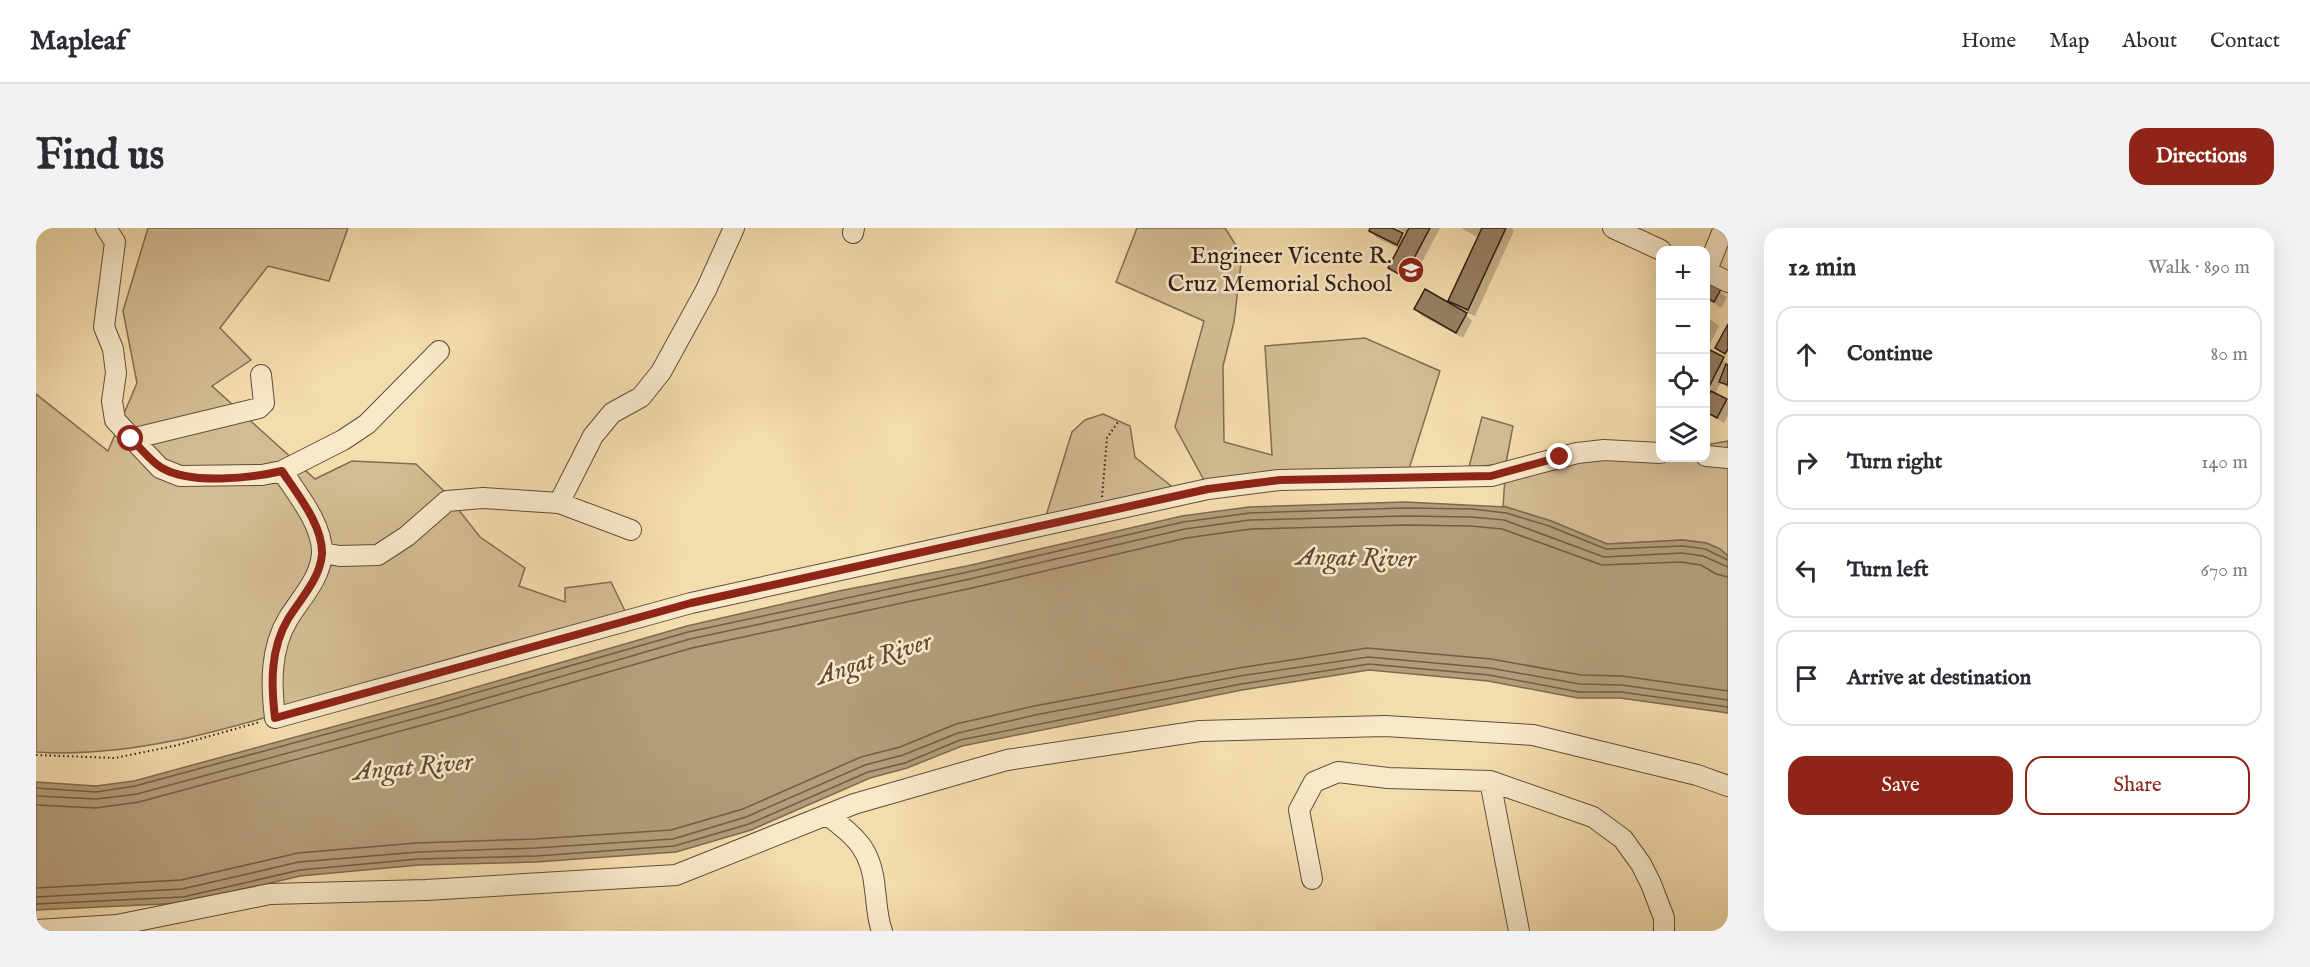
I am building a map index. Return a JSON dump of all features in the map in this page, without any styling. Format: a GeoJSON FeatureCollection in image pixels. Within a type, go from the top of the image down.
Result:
{"type":"FeatureCollection","features":[{"type":"Feature","properties":{"kind":"street"},"geometry":{"type":"LineString","coordinates":[[106,228],[115,242],[104,327],[112,349],[116,373],[112,401],[115,420],[160,468],[180,476],[262,476],[282,471],[342,440],[367,424],[438,351]]}},
{"type":"Feature","properties":{"kind":"street"},"geometry":{"type":"LineString","coordinates":[[559,503],[593,436],[612,414],[641,397],[661,372],[706,290],[734,228]]}},
{"type":"Feature","properties":{"kind":"street"},"geometry":{"type":"LineString","coordinates":[[1613,228],[1656,248]]}},
{"type":"Feature","properties":{"kind":"street"},"geometry":{"type":"LineString","coordinates":[[1710,262],[1724,228]]}},
{"type":"Feature","properties":{"kind":"street"},"geometry":{"type":"LineString","coordinates":[[1710,274],[1728,282]]}},
{"type":"Feature","properties":{"kind":"street"},"geometry":{"type":"LineString","coordinates":[[131,439],[259,408],[264,403],[261,375]]}},
{"type":"Feature","properties":{"kind":"street"},"geometry":{"type":"LineString","coordinates":[[282,471],[310,516],[319,537],[322,553],[312,583],[287,621],[280,640],[271,686],[275,718],[691,603],[1208,489],[1280,480],[1491,476],[1578,453],[1604,450],[1656,453]]}},
{"type":"Feature","properties":{"kind":"street"},"geometry":{"type":"LineString","coordinates":[[1710,456],[1728,458]]}},
{"type":"Feature","properties":{"kind":"street"},"geometry":{"type":"LineString","coordinates":[[322,553],[340,556],[378,555],[407,536],[447,501],[483,498],[559,503],[631,530]]}},
{"type":"Feature","properties":{"kind":"street"},"geometry":{"type":"LineString","coordinates":[[36,930],[117,925],[270,894],[426,890],[676,875],[854,804],[1007,760],[1200,731],[1385,726],[1533,735],[1697,776],[1728,786]]}},
{"type":"Feature","properties":{"kind":"street"},"geometry":{"type":"LineString","coordinates":[[1312,879],[1299,810],[1314,782],[1338,772],[1388,778],[1490,781],[1593,817],[1623,839],[1641,864],[1651,884],[1664,918],[1664,931]]}},
{"type":"Feature","properties":{"kind":"street"},"geometry":{"type":"LineString","coordinates":[[1490,781],[1519,931]]}},
{"type":"Feature","properties":{"kind":"street"},"geometry":{"type":"LineString","coordinates":[[828,814],[862,844],[870,860],[878,921],[882,931]]}},
{"type":"Feature","properties":{"kind":"path"},"geometry":{"type":"LineString","coordinates":[[1100,513],[1107,438],[1118,422]]}},
{"type":"Feature","properties":{"kind":"path"},"geometry":{"type":"LineString","coordinates":[[36,755],[115,758],[174,746],[275,718]]}},
{"type":"Feature","properties":{"kind":"shaded area"},"geometry":{"type":"Polygon","coordinates":[[[148,228],[348,228],[329,281],[268,266],[220,328],[251,360],[212,386],[315,479],[352,461],[416,464],[443,490],[480,537],[525,568],[519,586],[565,602],[565,588],[611,582],[626,613],[191,737],[114,750],[75,753],[36,752],[36,394],[108,451],[137,383],[123,311],[148,228]]]}},
{"type":"Feature","properties":{"kind":"shaded area"},"geometry":{"type":"Polygon","coordinates":[[[1137,228],[1225,228],[1242,255],[1234,322],[1223,366],[1224,442],[1272,455],[1265,346],[1365,338],[1440,371],[1409,469],[1205,482],[1175,427],[1204,321],[1116,282],[1137,228]]]}},
{"type":"Feature","properties":{"kind":"shaded area"},"geometry":{"type":"Polygon","coordinates":[[[1103,414],[1130,426],[1135,457],[1175,489],[1045,519],[1072,432],[1085,420],[1103,414]]]}},
{"type":"Feature","properties":{"kind":"shaded area"},"geometry":{"type":"Polygon","coordinates":[[[1482,417],[1513,426],[1506,463],[1556,450],[1656,458],[1656,462],[1710,462],[1710,444],[1728,441],[1728,556],[1707,543],[1683,540],[1607,544],[1551,521],[1503,506],[1506,464],[1469,467],[1482,417]]]}},
{"type":"Feature","properties":{"kind":"water","name":"Angat River"},"geometry":{"type":"Polygon","coordinates":[[[1405,502],[1506,507],[1551,521],[1607,544],[1683,540],[1706,543],[1720,549],[1728,556],[1728,713],[1620,698],[1578,698],[1488,681],[1369,670],[1242,690],[962,746],[907,768],[870,778],[751,830],[676,852],[536,862],[419,865],[300,876],[184,903],[36,910],[36,782],[96,786],[134,781],[435,699],[687,626],[839,591],[967,566],[1182,516],[1249,507],[1405,502]]]}},
{"type":"Feature","properties":{"kind":"building"},"geometry":{"type":"Polygon","coordinates":[[[1370,228],[1392,228],[1403,233],[1397,245],[1369,231],[1370,228]]]}},
{"type":"Feature","properties":{"kind":"building"},"geometry":{"type":"Polygon","coordinates":[[[1409,228],[1430,228],[1404,277],[1388,268],[1409,228]]]}},
{"type":"Feature","properties":{"kind":"building"},"geometry":{"type":"Polygon","coordinates":[[[1482,228],[1506,228],[1468,310],[1448,301],[1482,228]]]}},
{"type":"Feature","properties":{"kind":"building"},"geometry":{"type":"Polygon","coordinates":[[[1710,284],[1721,289],[1714,302],[1710,300],[1710,284]]]}},
{"type":"Feature","properties":{"kind":"building"},"geometry":{"type":"Polygon","coordinates":[[[1425,289],[1467,313],[1456,333],[1414,309],[1425,289]]]}},
{"type":"Feature","properties":{"kind":"building"},"geometry":{"type":"Polygon","coordinates":[[[1728,324],[1728,349],[1725,354],[1715,348],[1728,324]]]}},
{"type":"Feature","properties":{"kind":"building"},"geometry":{"type":"Polygon","coordinates":[[[1710,350],[1724,357],[1710,385],[1710,350]]]}},
{"type":"Feature","properties":{"kind":"building"},"geometry":{"type":"Polygon","coordinates":[[[1726,364],[1728,365],[1728,385],[1719,382],[1726,364]]]}},
{"type":"Feature","properties":{"kind":"building"},"geometry":{"type":"Polygon","coordinates":[[[1711,391],[1727,399],[1717,418],[1710,414],[1711,391]]]}},
{"type":"Feature","properties":{"kind":"place","name":"Engineer Vicente R. Cruz Memorial School"},"geometry":{"type":"Point","coordinates":[1411,270]}},
{"type":"Feature","properties":{"kind":"route"},"geometry":{"type":"LineString","coordinates":[[131,439],[160,468],[180,476],[205,478],[262,476],[282,471],[310,516],[319,537],[322,553],[312,583],[287,621],[280,640],[271,686],[275,718],[691,603],[1208,489],[1280,480],[1491,476],[1560,457]]}}]}
